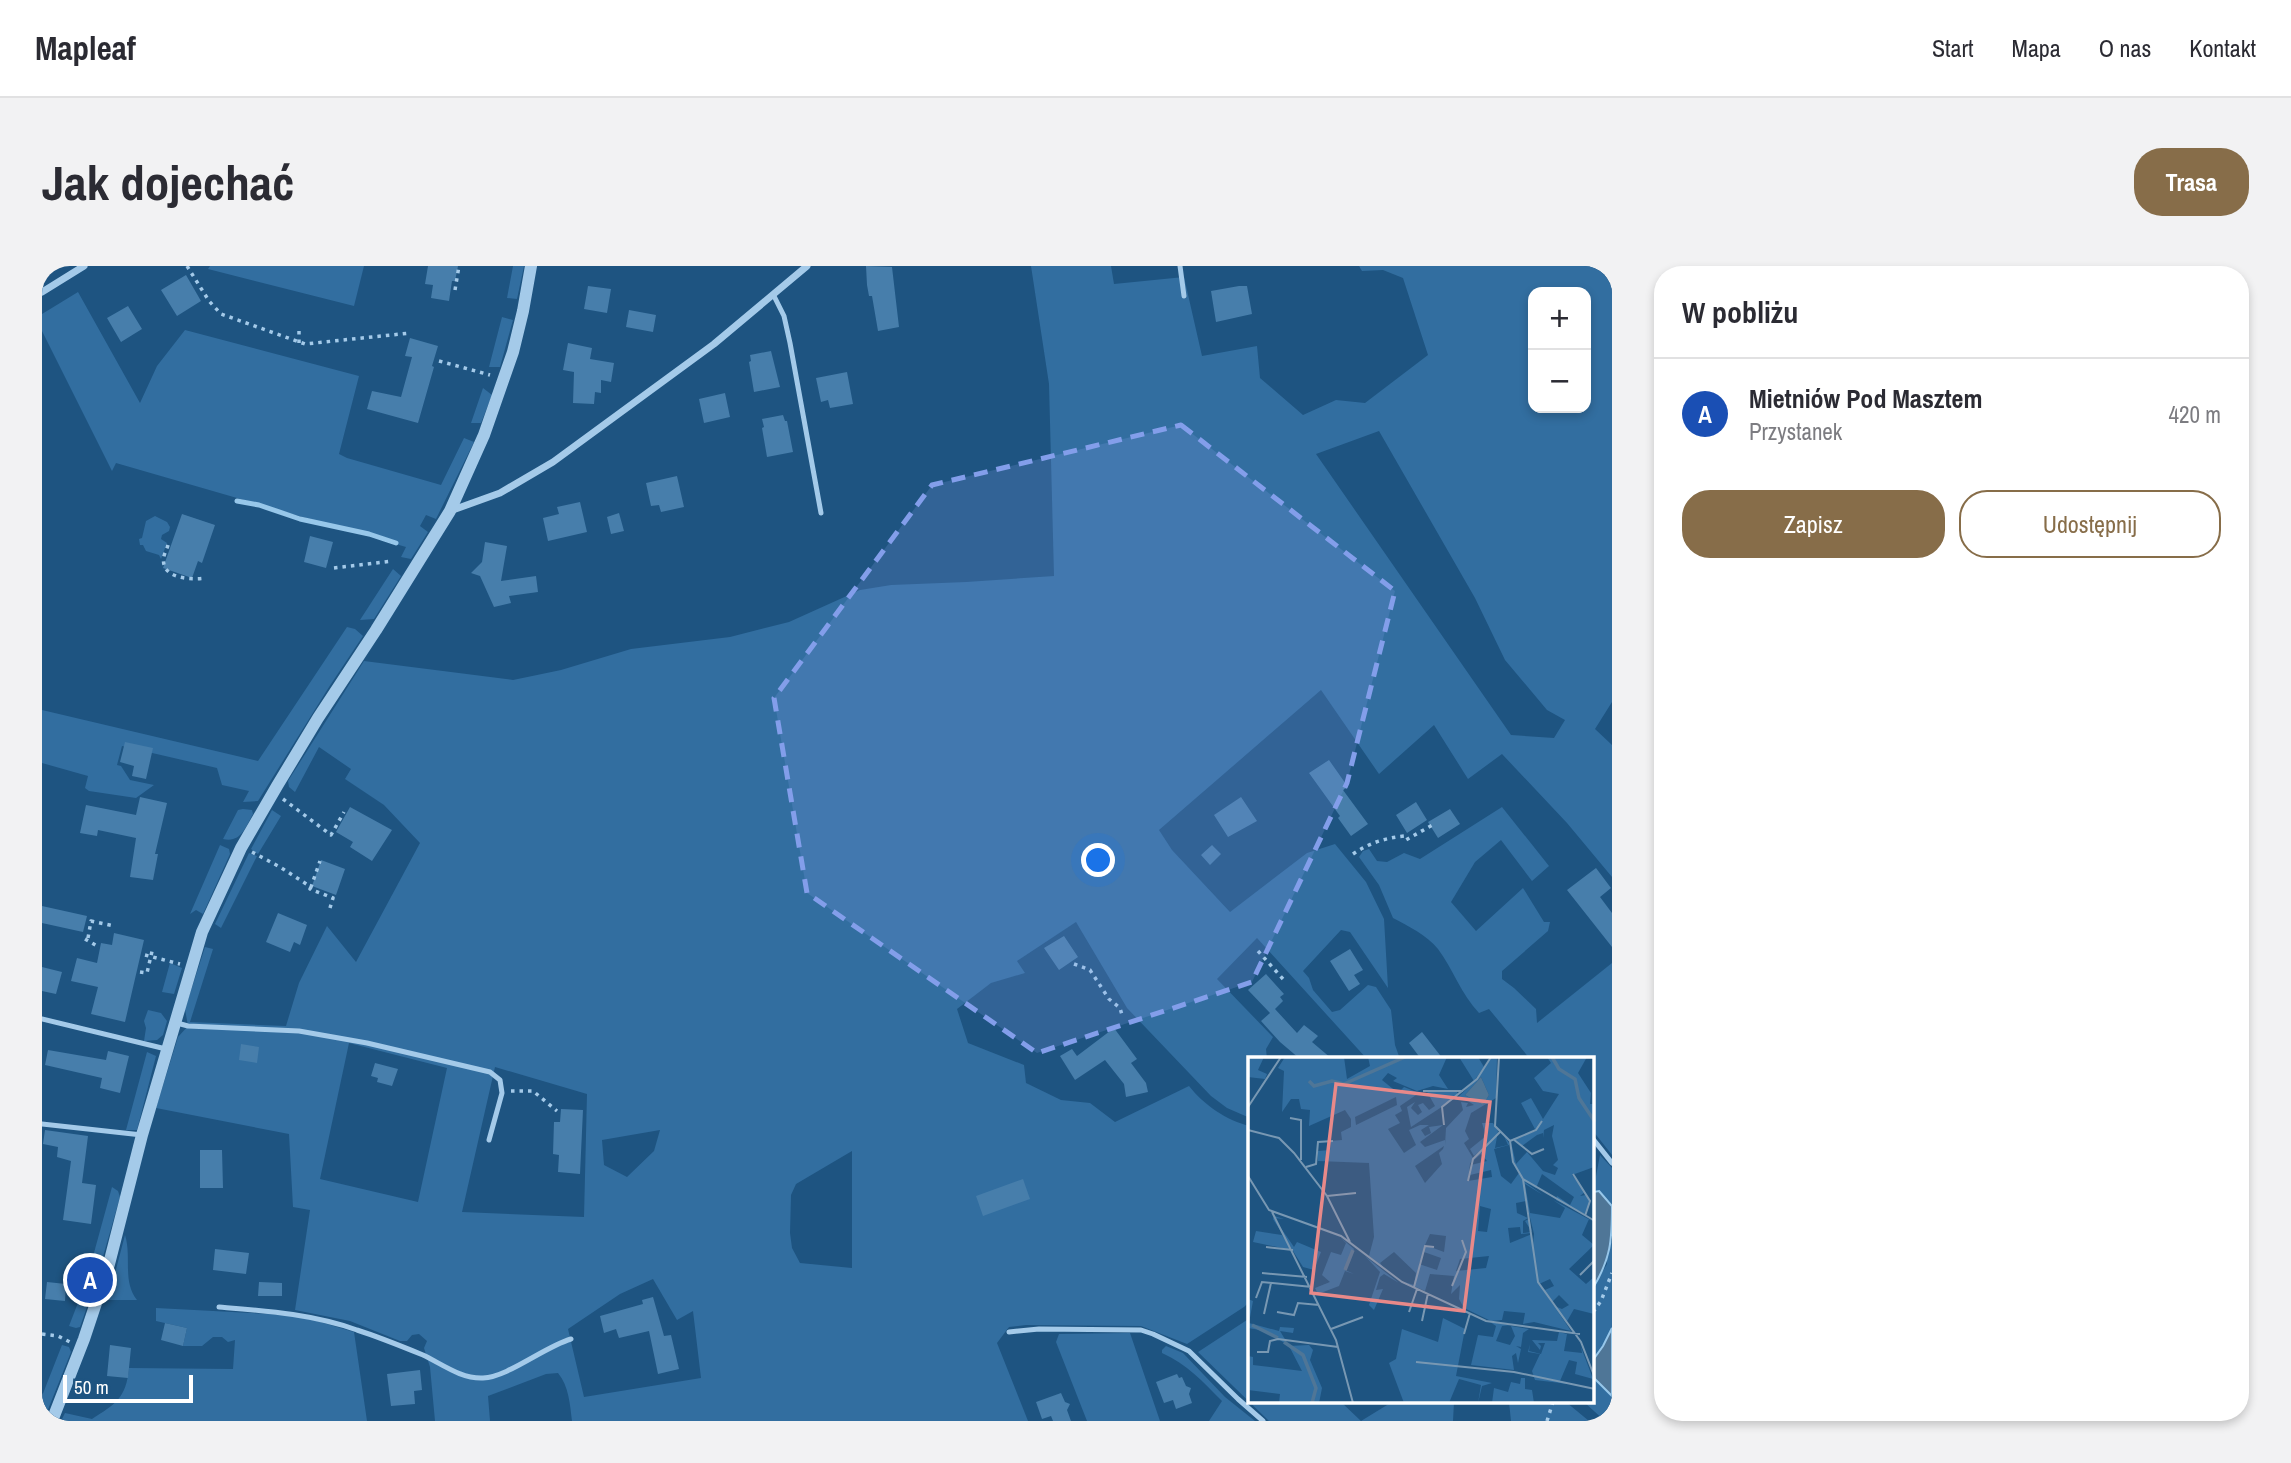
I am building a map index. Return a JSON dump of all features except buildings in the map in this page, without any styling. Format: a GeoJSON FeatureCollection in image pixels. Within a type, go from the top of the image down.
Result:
{"type":"FeatureCollection","features":[{"type":"Feature","properties":{"kind":"street"},"geometry":{"type":"LineString","coordinates":[[52,1421],[109,1264],[166,1049],[202,932],[241,848],[318,718],[383,620],[450,511],[484,435],[509,363],[523,311],[531,266]]}},
{"type":"Feature","properties":{"kind":"street"},"geometry":{"type":"LineString","coordinates":[[450,511],[500,493],[553,462],[714,344],[807,266]]}},
{"type":"Feature","properties":{"kind":"street"},"geometry":{"type":"LineString","coordinates":[[42,292],[82,267]]}},
{"type":"Feature","properties":{"kind":"lane"},"geometry":{"type":"LineString","coordinates":[[1180,266],[1184,296]]}},
{"type":"Feature","properties":{"kind":"lane"},"geometry":{"type":"LineString","coordinates":[[774,296],[786,325],[821,513]]}},
{"type":"Feature","properties":{"kind":"lane"},"geometry":{"type":"LineString","coordinates":[[42,1019],[166,1049]]}},
{"type":"Feature","properties":{"kind":"lane"},"geometry":{"type":"LineString","coordinates":[[174,1023],[299,1031],[367,1043],[490,1072],[500,1080],[502,1093],[489,1140]]}},
{"type":"Feature","properties":{"kind":"lane"},"geometry":{"type":"LineString","coordinates":[[42,1124],[142,1135]]}},
{"type":"Feature","properties":{"kind":"lane"},"geometry":{"type":"LineString","coordinates":[[1594,1140],[1612,1163]]}},
{"type":"Feature","properties":{"kind":"lane"},"geometry":{"type":"LineString","coordinates":[[219,1307],[285,1312],[335,1323],[375,1336],[460,1374],[479,1378],[498,1374],[549,1347],[571,1339]]}},
{"type":"Feature","properties":{"kind":"lane"},"geometry":{"type":"LineString","coordinates":[[1009,1332],[1039,1329],[1141,1331],[1153,1334],[1189,1351],[1263,1421]]}},
{"type":"Feature","properties":{"kind":"path"},"geometry":{"type":"LineString","coordinates":[[187,266],[209,301],[221,313],[304,345],[410,333]]}},
{"type":"Feature","properties":{"kind":"path"},"geometry":{"type":"LineString","coordinates":[[455,290],[459,266]]}},
{"type":"Feature","properties":{"kind":"path"},"geometry":{"type":"LineString","coordinates":[[299,331],[299,343]]}},
{"type":"Feature","properties":{"kind":"path"},"geometry":{"type":"LineString","coordinates":[[439,360],[487,375]]}},
{"type":"Feature","properties":{"kind":"path"},"geometry":{"type":"LineString","coordinates":[[168,545],[163,557],[166,570],[191,580],[205,578]]}},
{"type":"Feature","properties":{"kind":"path"},"geometry":{"type":"LineString","coordinates":[[334,568],[393,561]]}},
{"type":"Feature","properties":{"kind":"path"},"geometry":{"type":"LineString","coordinates":[[288,804],[331,835],[344,812]]}},
{"type":"Feature","properties":{"kind":"path"},"geometry":{"type":"LineString","coordinates":[[1353,854],[1390,838],[1404,836],[1406,840],[1434,824]]}},
{"type":"Feature","properties":{"kind":"path"},"geometry":{"type":"LineString","coordinates":[[257,855],[280,867],[311,887],[310,889],[333,898],[330,908]]}},
{"type":"Feature","properties":{"kind":"path"},"geometry":{"type":"LineString","coordinates":[[311,887],[320,861]]}},
{"type":"Feature","properties":{"kind":"path"},"geometry":{"type":"LineString","coordinates":[[97,946],[86,939],[91,921],[114,926]]}},
{"type":"Feature","properties":{"kind":"path"},"geometry":{"type":"LineString","coordinates":[[140,972],[147,974],[148,956],[153,947]]}},
{"type":"Feature","properties":{"kind":"path"},"geometry":{"type":"LineString","coordinates":[[1258,951],[1283,979]]}},
{"type":"Feature","properties":{"kind":"path"},"geometry":{"type":"LineString","coordinates":[[148,956],[170,961]]}},
{"type":"Feature","properties":{"kind":"path"},"geometry":{"type":"LineString","coordinates":[[1074,964],[1090,970],[1109,999],[1120,1008],[1122,1015]]}},
{"type":"Feature","properties":{"kind":"path"},"geometry":{"type":"LineString","coordinates":[[509,1091],[533,1091],[557,1111]]}},
{"type":"Feature","properties":{"kind":"path"},"geometry":{"type":"LineString","coordinates":[[1594,1311],[1601,1301],[1612,1273]]}},
{"type":"Feature","properties":{"kind":"path"},"geometry":{"type":"LineString","coordinates":[[42,1334],[64,1339]]}},
{"type":"Feature","properties":{"kind":"path"},"geometry":{"type":"LineString","coordinates":[[1547,1421],[1552,1404]]}},
{"type":"Feature","properties":{"kind":"highlighted area"},"geometry":{"type":"Polygon","coordinates":[[[1181,425],[1395,591],[1347,783],[1252,982],[1037,1053],[807,893],[774,698],[932,485],[1181,425]]]}},
{"type":"Feature","properties":{"kind":"shaded area"},"geometry":{"type":"Polygon","coordinates":[[[210,266],[364,266],[354,306],[208,269],[210,266]]]}},
{"type":"Feature","properties":{"kind":"shaded area"},"geometry":{"type":"Polygon","coordinates":[[[513,266],[524,266],[517,299],[507,298],[513,266]]]}},
{"type":"Feature","properties":{"kind":"shaded area"},"geometry":{"type":"Polygon","coordinates":[[[1031,266],[1111,266],[1114,284],[1184,277],[1202,356],[1257,346],[1260,378],[1303,415],[1336,400],[1365,403],[1428,355],[1403,278],[1383,270],[1362,271],[1359,266],[1612,266],[1612,702],[1595,729],[1612,745],[1612,877],[1567,823],[1502,754],[1468,779],[1434,725],[1379,774],[1321,690],[1159,830],[1172,850],[1230,912],[1307,853],[1335,844],[1366,882],[1384,919],[1388,988],[1350,932],[1341,930],[1303,971],[1313,990],[1332,1012],[1340,1010],[1368,985],[1376,987],[1391,1010],[1395,1045],[1399,1057],[1365,1057],[1257,938],[1217,979],[1273,1037],[1266,1049],[1267,1057],[1248,1057],[1248,1117],[1227,1108],[1211,1096],[1127,1008],[1076,922],[1017,961],[1025,973],[991,983],[957,1009],[968,1043],[1024,1065],[1026,1083],[1061,1100],[1090,1103],[1115,1122],[1189,1086],[1216,1111],[1248,1125],[1248,1303],[1244,1307],[1187,1344],[1141,1326],[1009,1327],[997,1343],[1028,1421],[572,1421],[567,1390],[558,1373],[546,1374],[488,1396],[490,1421],[435,1421],[430,1367],[424,1348],[427,1341],[419,1334],[412,1335],[407,1341],[400,1341],[350,1321],[295,1310],[310,1210],[293,1207],[289,1134],[156,1108],[178,1037],[188,1026],[185,1009],[205,947],[213,949],[190,1022],[286,1026],[299,983],[327,926],[356,962],[420,843],[384,805],[345,779],[351,769],[319,747],[295,792],[289,787],[288,781],[364,661],[513,680],[561,670],[631,649],[730,637],[789,622],[860,590],[891,585],[1054,576],[1049,384],[1031,266]],[[1379,431],[1316,454],[1511,735],[1554,738],[1565,720],[1547,710],[1505,660],[1475,598],[1379,431]],[[349,1043],[320,1179],[418,1202],[447,1068],[349,1043]],[[495,1067],[462,1212],[584,1217],[587,1094],[495,1067]],[[660,1130],[602,1140],[604,1165],[627,1177],[654,1151],[660,1130]],[[852,1151],[796,1184],[791,1195],[790,1233],[792,1248],[800,1263],[852,1268],[852,1151]],[[653,1279],[620,1294],[568,1329],[584,1397],[701,1378],[693,1311],[677,1320],[653,1279]]]}},
{"type":"Feature","properties":{"kind":"shaded area"},"geometry":{"type":"Polygon","coordinates":[[[78,292],[140,403],[157,366],[185,330],[359,376],[339,454],[347,458],[441,485],[464,438],[474,442],[436,519],[426,515],[420,526],[428,532],[411,559],[401,557],[406,547],[116,463],[112,471],[42,331],[42,314],[78,292]]]}},
{"type":"Feature","properties":{"kind":"shaded area"},"geometry":{"type":"Polygon","coordinates":[[[502,317],[513,320],[500,367],[489,367],[502,317]]]}},
{"type":"Feature","properties":{"kind":"shaded area"},"geometry":{"type":"Polygon","coordinates":[[[483,388],[492,395],[481,423],[471,423],[483,388]]]}},
{"type":"Feature","properties":{"kind":"shaded area"},"geometry":{"type":"Polygon","coordinates":[[[155,516],[167,522],[170,527],[169,531],[162,535],[161,539],[167,543],[161,559],[159,555],[146,551],[143,545],[140,545],[139,539],[142,538],[146,521],[155,516]]]}},
{"type":"Feature","properties":{"kind":"shaded area"},"geometry":{"type":"Polygon","coordinates":[[[393,569],[401,576],[374,619],[360,620],[393,569]]]}},
{"type":"Feature","properties":{"kind":"shaded area"},"geometry":{"type":"Polygon","coordinates":[[[347,627],[355,629],[363,636],[258,801],[243,802],[249,791],[222,785],[217,768],[122,746],[117,765],[121,766],[130,780],[154,785],[136,798],[89,791],[85,788],[88,776],[42,763],[42,710],[258,761],[347,627]]]}},
{"type":"Feature","properties":{"kind":"shaded area"},"geometry":{"type":"Polygon","coordinates":[[[1502,807],[1549,866],[1532,881],[1501,840],[1475,862],[1451,902],[1476,931],[1523,888],[1544,922],[1550,922],[1548,931],[1502,971],[1502,979],[1536,1009],[1537,1023],[1612,963],[1612,1155],[1594,1132],[1594,1057],[1528,1057],[1489,1009],[1479,1013],[1473,1006],[1434,944],[1393,918],[1379,885],[1359,857],[1363,851],[1369,849],[1377,861],[1387,862],[1404,853],[1420,859],[1502,807]]]}},
{"type":"Feature","properties":{"kind":"shaded area"},"geometry":{"type":"Polygon","coordinates":[[[238,810],[252,810],[253,814],[245,829],[234,839],[223,839],[238,810]]]}},
{"type":"Feature","properties":{"kind":"shaded area"},"geometry":{"type":"Polygon","coordinates":[[[272,810],[281,816],[258,854],[251,849],[272,810]]]}},
{"type":"Feature","properties":{"kind":"shaded area"},"geometry":{"type":"Polygon","coordinates":[[[220,845],[229,849],[230,854],[203,914],[196,910],[190,914],[220,845]]]}},
{"type":"Feature","properties":{"kind":"shaded area"},"geometry":{"type":"Polygon","coordinates":[[[249,853],[257,856],[221,928],[215,924],[249,853]]]}},
{"type":"Feature","properties":{"kind":"shaded area"},"geometry":{"type":"Polygon","coordinates":[[[170,963],[182,968],[174,994],[162,992],[170,963]]]}},
{"type":"Feature","properties":{"kind":"shaded area"},"geometry":{"type":"Polygon","coordinates":[[[148,1010],[161,1013],[167,1021],[163,1035],[157,1040],[144,1041],[144,1021],[148,1010]]]}},
{"type":"Feature","properties":{"kind":"shaded area"},"geometry":{"type":"Polygon","coordinates":[[[147,1052],[156,1056],[137,1130],[126,1130],[147,1052]]]}},
{"type":"Feature","properties":{"kind":"shaded area"},"geometry":{"type":"Polygon","coordinates":[[[1600,1155],[1612,1168],[1612,1206],[1599,1191],[1594,1192],[1600,1155]]]}},
{"type":"Feature","properties":{"kind":"shaded area"},"geometry":{"type":"Polygon","coordinates":[[[112,1187],[118,1191],[120,1197],[96,1281],[80,1327],[76,1328],[69,1326],[86,1282],[112,1187]]]}},
{"type":"Feature","properties":{"kind":"shaded area"},"geometry":{"type":"Polygon","coordinates":[[[1599,1191],[1612,1206],[1612,1229],[1607,1258],[1594,1286],[1594,1192],[1599,1191]]]}},
{"type":"Feature","properties":{"kind":"shaded area"},"geometry":{"type":"Polygon","coordinates":[[[125,1235],[128,1277],[132,1293],[137,1300],[108,1300],[125,1235]]]}},
{"type":"Feature","properties":{"kind":"shaded area"},"geometry":{"type":"Polygon","coordinates":[[[1612,1240],[1612,1328],[1594,1359],[1594,1286],[1607,1264],[1612,1240]]]}},
{"type":"Feature","properties":{"kind":"shaded area"},"geometry":{"type":"Polygon","coordinates":[[[156,1308],[287,1315],[354,1332],[367,1421],[61,1421],[65,1413],[92,1419],[113,1404],[122,1394],[129,1368],[233,1369],[235,1340],[228,1342],[222,1337],[213,1337],[202,1346],[183,1346],[187,1328],[156,1321],[156,1308]]]}},
{"type":"Feature","properties":{"kind":"shaded area"},"geometry":{"type":"Polygon","coordinates":[[[1248,1319],[1248,1401],[1198,1352],[1248,1319]]]}},
{"type":"Feature","properties":{"kind":"shaded area"},"geometry":{"type":"Polygon","coordinates":[[[1612,1328],[1612,1396],[1594,1378],[1594,1359],[1612,1328]]]}},
{"type":"Feature","properties":{"kind":"shaded area"},"geometry":{"type":"Polygon","coordinates":[[[1130,1333],[1160,1421],[1087,1421],[1056,1342],[1059,1334],[1130,1333]]]}},
{"type":"Feature","properties":{"kind":"shaded area"},"geometry":{"type":"Polygon","coordinates":[[[62,1345],[69,1347],[71,1352],[47,1412],[42,1410],[42,1396],[62,1345]]]}},
{"type":"Feature","properties":{"kind":"shaded area"},"geometry":{"type":"Polygon","coordinates":[[[1166,1346],[1183,1353],[1225,1397],[1255,1421],[1209,1421],[1222,1401],[1187,1368],[1162,1353],[1166,1346]]]}},
{"type":"Feature","properties":{"kind":"shaded area"},"geometry":{"type":"Polygon","coordinates":[[[1594,1378],[1612,1396],[1612,1421],[1605,1421],[1586,1404],[1594,1404],[1594,1378]]]}},
{"type":"Feature","properties":{"kind":"shaded area"},"geometry":{"type":"Polygon","coordinates":[[[1252,1404],[1343,1404],[1361,1421],[1269,1421],[1252,1404]]]}},
{"type":"Feature","properties":{"kind":"shaded area"},"geometry":{"type":"Polygon","coordinates":[[[1389,1404],[1454,1404],[1453,1421],[1361,1421],[1389,1404]]]}},
{"type":"Feature","properties":{"kind":"shaded area"},"geometry":{"type":"Polygon","coordinates":[[[1509,1404],[1568,1404],[1589,1421],[1511,1421],[1509,1404]]]}},
{"type":"Feature","properties":{"kind":"waterway"},"geometry":{"type":"LineString","coordinates":[[237,501],[396,543]]}},
{"type":"Feature","properties":{"kind":"place","name":"Mietniów Pod Masztem"},"geometry":{"type":"Point","coordinates":[90,1280]}}]}
